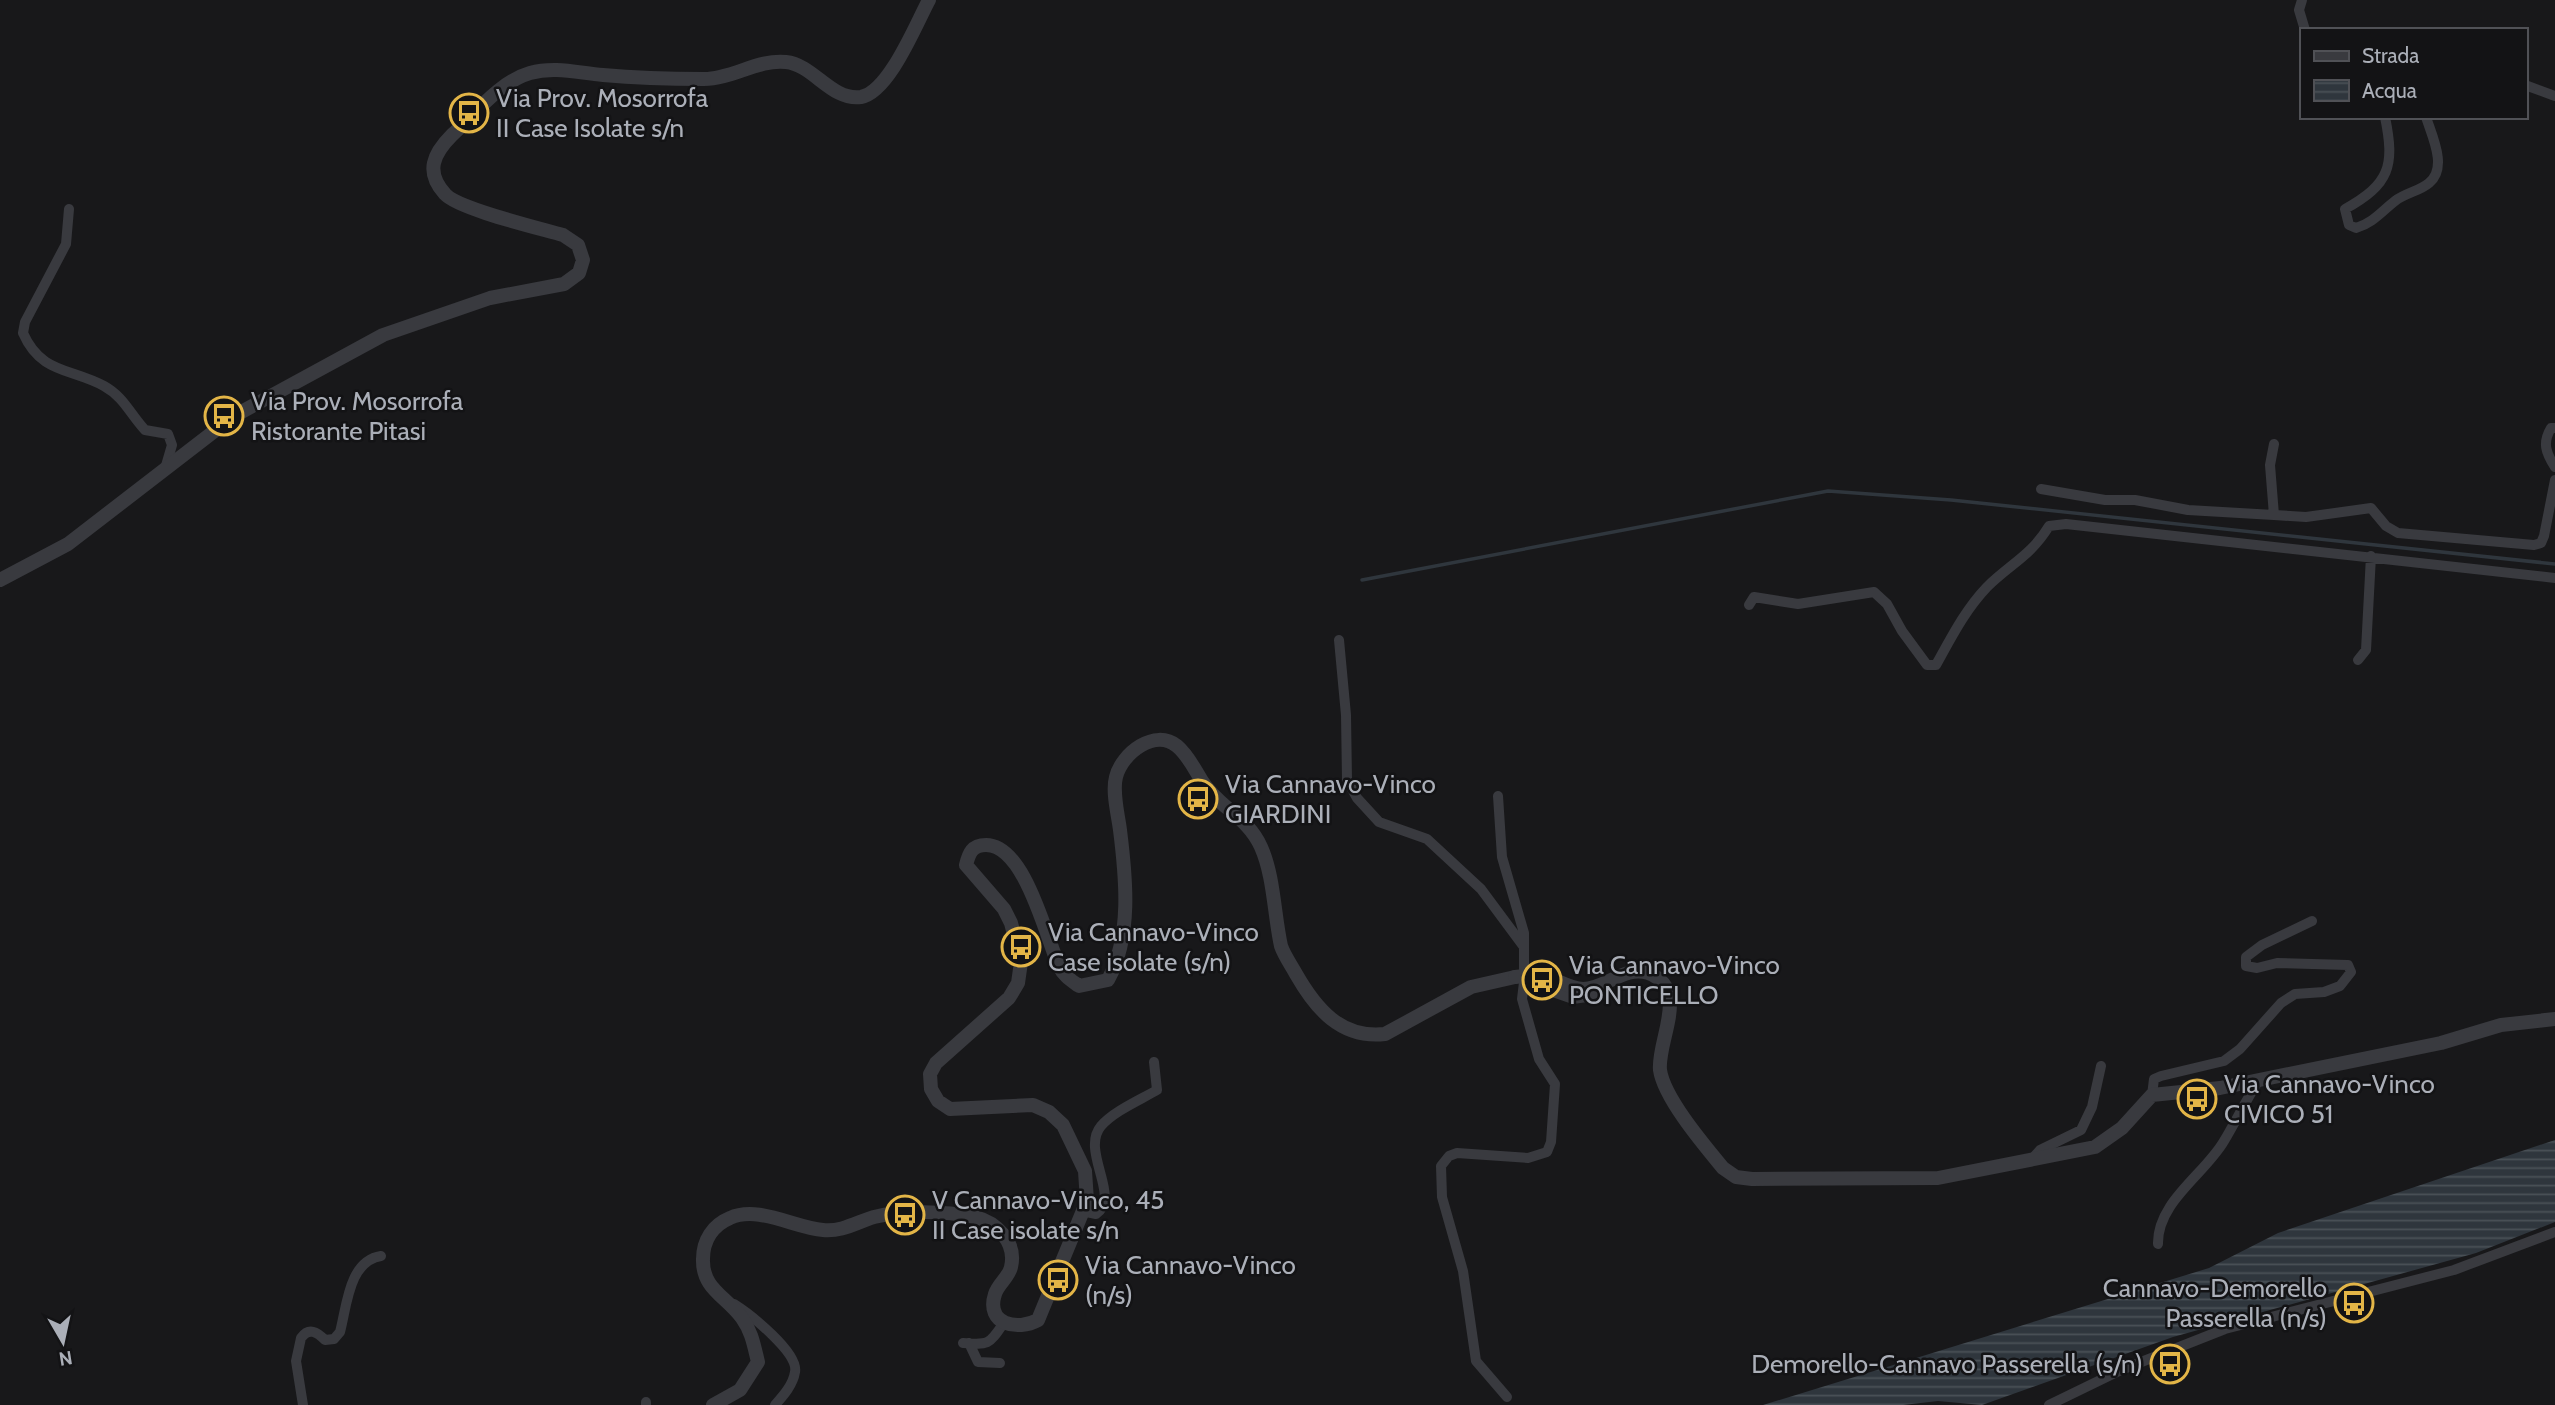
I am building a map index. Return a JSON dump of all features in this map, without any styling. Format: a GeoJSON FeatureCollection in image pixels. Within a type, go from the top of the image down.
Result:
{"type":"FeatureCollection","features":[{"type":"Feature","properties":{"kind":"street"},"geometry":{"type":"LineString","coordinates":[[0,580],[68,544],[234,416],[383,335],[490,298],[564,284],[579,273],[583,260],[578,245],[563,235],[451,200],[434,181],[433,164],[440,147],[501,89],[529,73],[561,69],[603,75],[707,79],[771,62],[785,62],[803,65],[838,93],[860,97],[879,88],[929,0]]}},
{"type":"Feature","properties":{"kind":"street"},"geometry":{"type":"LineString","coordinates":[[2302,0],[2299,10],[2304,28]]}},
{"type":"Feature","properties":{"kind":"street"},"geometry":{"type":"LineString","coordinates":[[2527,86],[2555,96]]}},
{"type":"Feature","properties":{"kind":"street"},"geometry":{"type":"LineString","coordinates":[[2385,119],[2391,146],[2389,166],[2374,192],[2345,209],[2349,225],[2356,228],[2377,218],[2396,200],[2430,183],[2437,173],[2439,160],[2427,119]]}},
{"type":"Feature","properties":{"kind":"street"},"geometry":{"type":"LineString","coordinates":[[69,209],[66,244],[24,322],[23,333],[27,343],[47,365],[104,386],[124,400],[145,430],[168,434],[172,445],[165,469]]}},
{"type":"Feature","properties":{"kind":"street"},"geometry":{"type":"LineString","coordinates":[[2555,428],[2551,428],[2544,439],[2547,455],[2555,467]]}},
{"type":"Feature","properties":{"kind":"street"},"geometry":{"type":"LineString","coordinates":[[2274,444],[2270,465],[2274,515]]}},
{"type":"Feature","properties":{"kind":"street"},"geometry":{"type":"LineString","coordinates":[[2041,489],[2105,500],[2135,500],[2188,510],[2306,517],[2371,508],[2386,526],[2398,533],[2534,545],[2541,543],[2544,536],[2555,480]]}},
{"type":"Feature","properties":{"kind":"street"},"geometry":{"type":"LineString","coordinates":[[1749,605],[1754,597],[1798,604],[1874,592],[1888,604],[1902,631],[1927,665],[1936,665],[1970,606],[1988,586],[2038,545],[2049,526],[2066,524],[2555,578]]}},
{"type":"Feature","properties":{"kind":"street"},"geometry":{"type":"LineString","coordinates":[[2358,660],[2366,650],[2371,556]]}},
{"type":"Feature","properties":{"kind":"street"},"geometry":{"type":"LineString","coordinates":[[1339,640],[1346,715],[1347,780],[1357,798],[1379,822],[1427,839],[1459,866],[1481,889],[1524,947]]}},
{"type":"Feature","properties":{"kind":"street"},"geometry":{"type":"LineString","coordinates":[[1003,1324],[1027,1326],[1038,1320],[1088,1193],[1085,1171],[1063,1125],[1049,1112],[1033,1105],[950,1110],[938,1101],[930,1089],[930,1074],[936,1063],[1010,998],[1018,983],[1021,962],[1011,923],[1004,909],[966,866],[970,852],[978,845],[994,845],[1009,853],[1041,913],[1066,977],[1079,986],[1108,980],[1116,965],[1124,928],[1125,868],[1116,777],[1123,762],[1145,742],[1161,740],[1176,745],[1209,792],[1248,823],[1262,848],[1282,950],[1312,1002],[1335,1023],[1371,1036],[1385,1034],[1471,987],[1542,974],[1576,989],[1595,989],[1636,971],[1649,973],[1661,981],[1668,993],[1671,1016],[1660,1068],[1666,1088],[1723,1168],[1736,1177],[1938,1178],[2095,1147],[2122,1128],[2152,1095],[2154,1079],[2224,1061],[2240,1049],[2281,1003],[2295,994],[2324,992],[2340,986],[2351,972],[2348,965],[2277,963],[2256,968],[2246,966],[2246,957],[2262,945],[2312,921]]}},
{"type":"Feature","properties":{"kind":"street"},"geometry":{"type":"LineString","coordinates":[[1498,796],[1502,857],[1524,933],[1522,999],[1539,1059],[1555,1084],[1551,1142],[1547,1152],[1528,1158],[1457,1153],[1449,1156],[1441,1166],[1439,1184],[1463,1271],[1476,1362],[1507,1397]]}},
{"type":"Feature","properties":{"kind":"street"},"geometry":{"type":"LineString","coordinates":[[2152,1095],[2220,1088],[2441,1044],[2501,1025],[2555,1019]]}},
{"type":"Feature","properties":{"kind":"street"},"geometry":{"type":"LineString","coordinates":[[1082,1212],[1096,1213],[1102,1210],[1105,1200],[1094,1140],[1102,1125],[1157,1090],[1154,1062]]}},
{"type":"Feature","properties":{"kind":"street"},"geometry":{"type":"LineString","coordinates":[[2031,1160],[2040,1150],[2081,1130],[2092,1107],[2101,1066]]}},
{"type":"Feature","properties":{"kind":"street"},"geometry":{"type":"LineString","coordinates":[[2158,1244],[2158,1234],[2166,1215],[2224,1143],[2259,1080]]}},
{"type":"Feature","properties":{"kind":"street"},"geometry":{"type":"LineString","coordinates":[[713,1405],[740,1390],[758,1362],[753,1336],[741,1316],[706,1283],[703,1259],[706,1240],[715,1226],[732,1217],[746,1214],[823,1230],[840,1229],[875,1217],[912,1214],[969,1216],[988,1220],[1000,1229],[1007,1241],[1011,1267],[995,1294],[994,1304],[1003,1324]]}},
{"type":"Feature","properties":{"kind":"street"},"geometry":{"type":"LineString","coordinates":[[2049,1405],[2122,1370],[2225,1329],[2454,1270],[2555,1232]]}},
{"type":"Feature","properties":{"kind":"street"},"geometry":{"type":"LineString","coordinates":[[303,1405],[296,1361],[301,1338],[311,1331],[317,1332],[326,1340],[334,1339],[340,1332],[356,1273],[363,1263],[381,1256]]}},
{"type":"Feature","properties":{"kind":"street"},"geometry":{"type":"LineString","coordinates":[[717,1294],[745,1311],[791,1355],[796,1371],[775,1405]]}},
{"type":"Feature","properties":{"kind":"street"},"geometry":{"type":"LineString","coordinates":[[1000,1363],[978,1362],[966,1343],[984,1345],[994,1339],[1003,1324]]}},
{"type":"Feature","properties":{"kind":"water"},"geometry":{"type":"Polygon","coordinates":[[[2555,1140],[2555,1222],[2476,1253],[2173,1337],[1982,1405],[1938,1401],[1903,1405],[1763,1405],[2209,1268],[2278,1233],[2555,1140]]]}},
{"type":"Feature","properties":{"kind":"waterway"},"geometry":{"type":"LineString","coordinates":[[1362,580],[1828,491],[1951,500],[2555,564]]}},
{"type":"Feature","properties":{"kind":"place","name":"Via Prov. Mosorrofa II Case Isolate s/n"},"geometry":{"type":"Point","coordinates":[469,113]}},
{"type":"Feature","properties":{"kind":"place","name":"Via Prov. Mosorrofa Ristorante Pitasi"},"geometry":{"type":"Point","coordinates":[224,416]}},
{"type":"Feature","properties":{"kind":"place","name":"Via Cannavo-Vinco GIARDINI"},"geometry":{"type":"Point","coordinates":[1198,799]}},
{"type":"Feature","properties":{"kind":"place","name":"Via Cannavo-Vinco Case isolate (s/n)"},"geometry":{"type":"Point","coordinates":[1021,947]}},
{"type":"Feature","properties":{"kind":"place","name":"Via Cannavo-Vinco PONTICELLO"},"geometry":{"type":"Point","coordinates":[1542,980]}},
{"type":"Feature","properties":{"kind":"place","name":"Via Cannavo-Vinco CIVICO 51"},"geometry":{"type":"Point","coordinates":[2197,1099]}},
{"type":"Feature","properties":{"kind":"place","name":"V Cannavo-Vinco, 45 II Case isolate s/n"},"geometry":{"type":"Point","coordinates":[905,1215]}},
{"type":"Feature","properties":{"kind":"place","name":"Via Cannavo-Vinco (n/s)"},"geometry":{"type":"Point","coordinates":[1058,1280]}},
{"type":"Feature","properties":{"kind":"place","name":"Cannavo-Demorello Passerella (n/s)"},"geometry":{"type":"Point","coordinates":[2354,1303]}},
{"type":"Feature","properties":{"kind":"place","name":"Demorello-Cannavo Passerella (s/n)"},"geometry":{"type":"Point","coordinates":[2170,1364]}}]}
